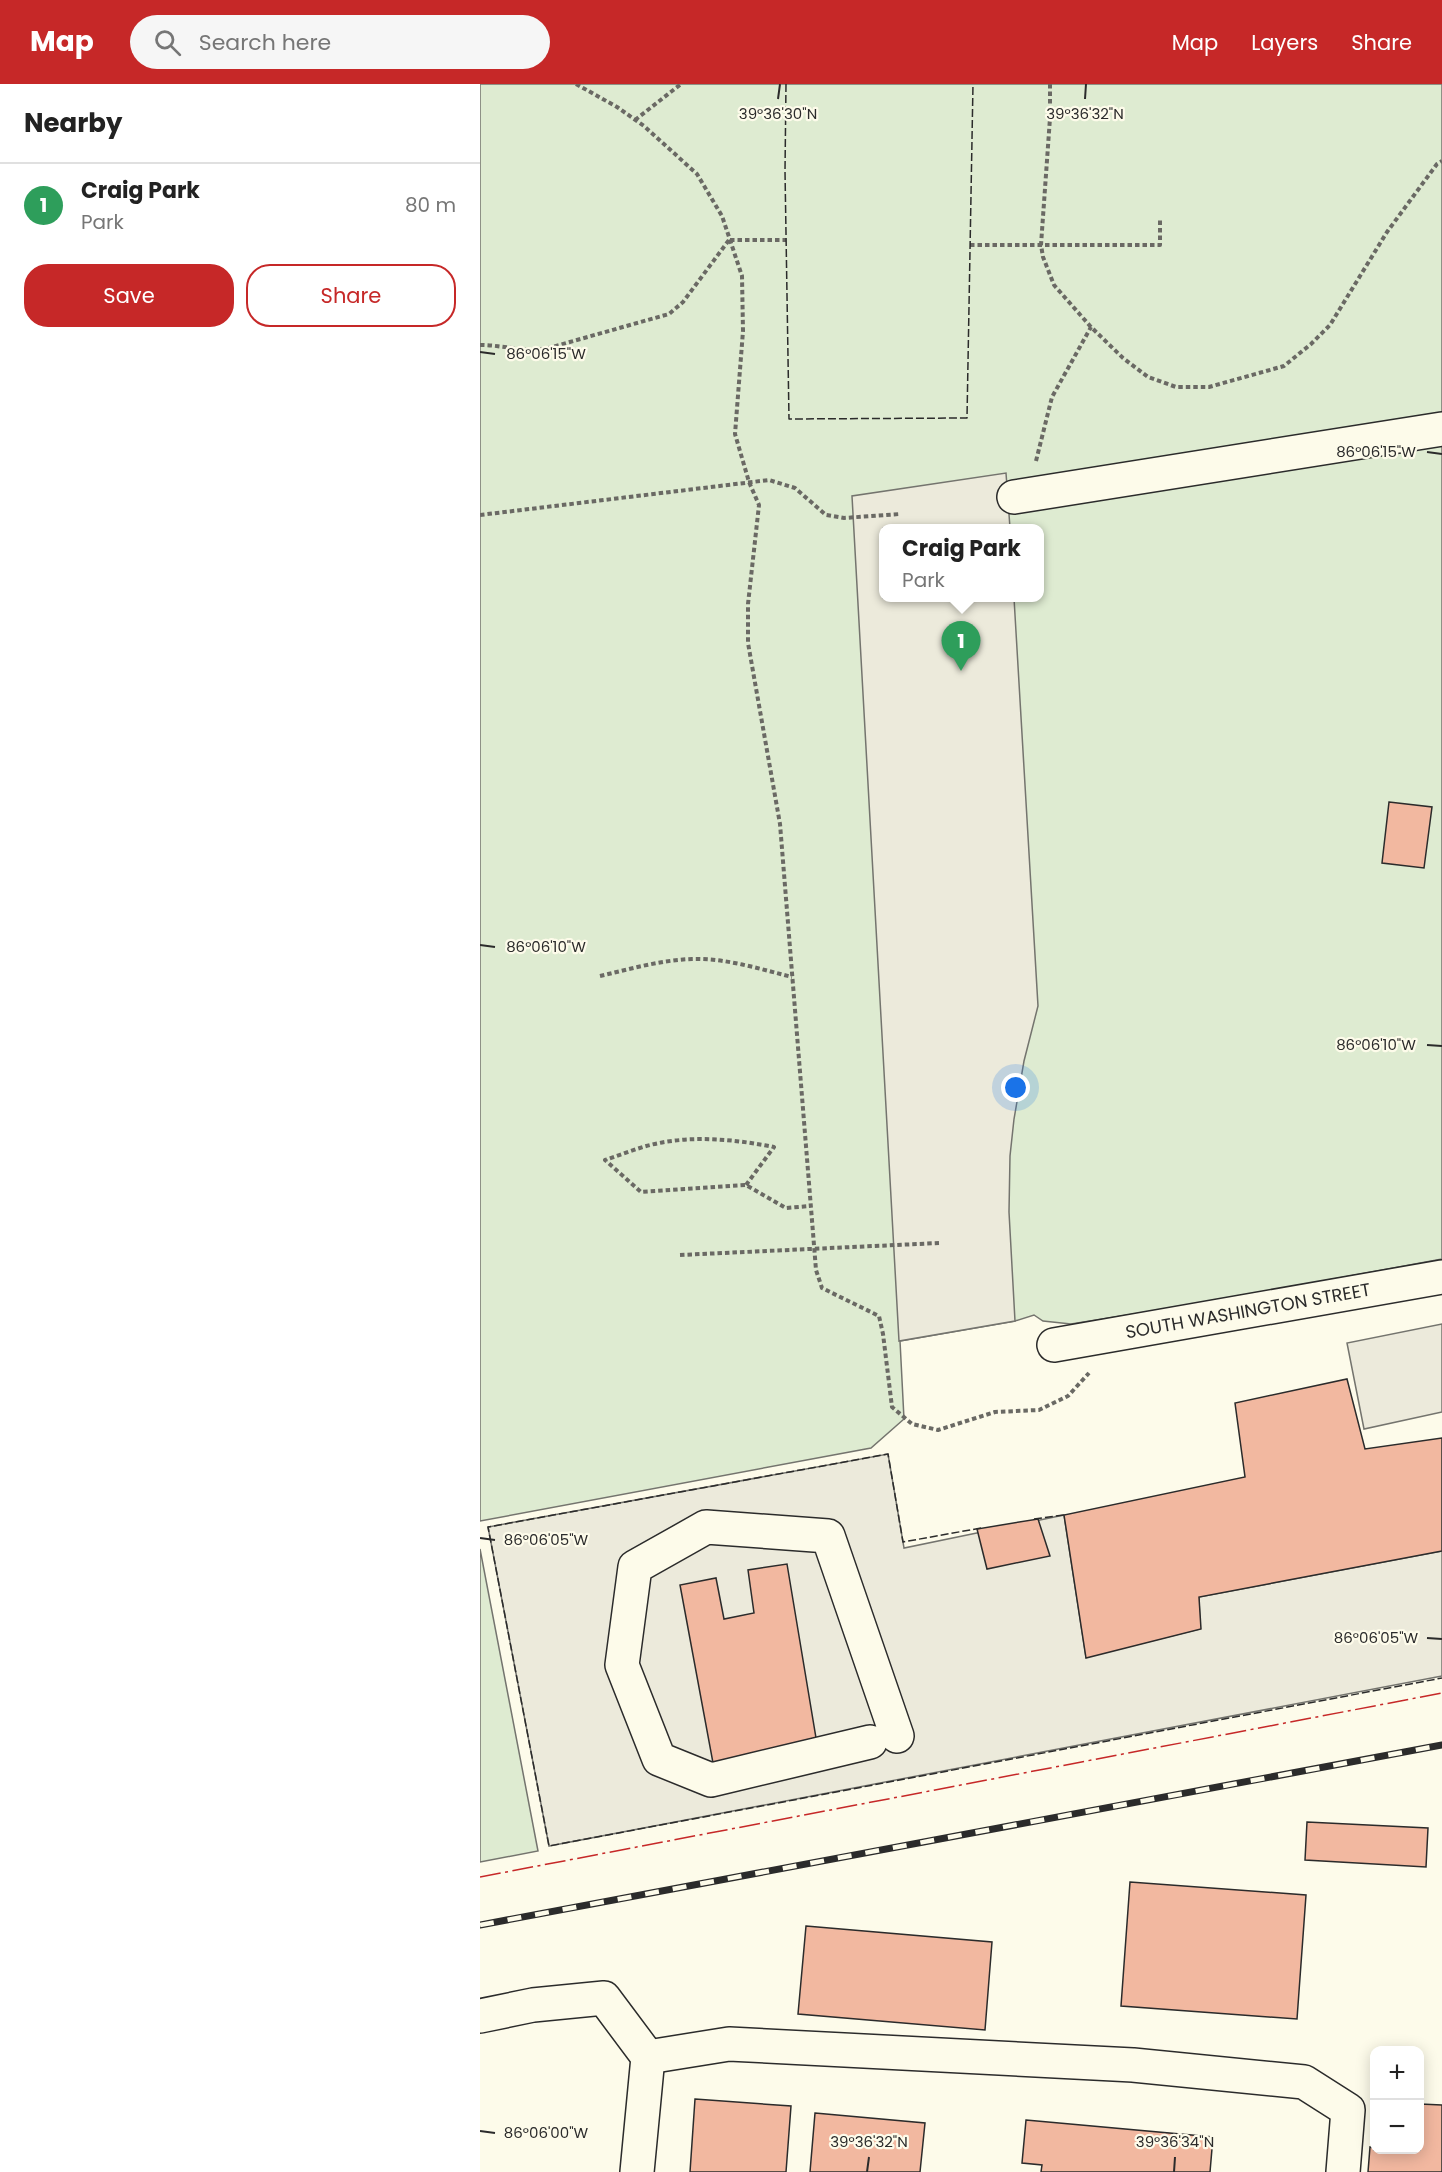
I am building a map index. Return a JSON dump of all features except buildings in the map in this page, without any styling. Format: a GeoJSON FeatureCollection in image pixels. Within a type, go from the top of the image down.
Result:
{"type":"FeatureCollection","features":[{"type":"Feature","properties":{"kind":"street"},"geometry":{"type":"LineString","coordinates":[[1022,496],[1442,429]]}},
{"type":"Feature","properties":{"kind":"street","name":"SOUTH WASHINGTON STREET"},"geometry":{"type":"LineString","coordinates":[[1054,1345],[1442,1276]]}},
{"type":"Feature","properties":{"kind":"street"},"geometry":{"type":"LineString","coordinates":[[706,1527],[828,1536],[884,1739],[711,1780],[659,1760],[622,1665],[635,1567],[706,1527]]}},
{"type":"Feature","properties":{"kind":"street"},"geometry":{"type":"LineString","coordinates":[[480,2016],[533,2004],[604,1998],[648,2057],[637,2172]]}},
{"type":"Feature","properties":{"kind":"street"},"geometry":{"type":"LineString","coordinates":[[648,2057],[729,2044],[1133,2065],[1304,2082],[1348,2110],[1342,2172]]}},
{"type":"Feature","properties":{"kind":"path"},"geometry":{"type":"LineString","coordinates":[[576,84],[635,120],[680,156],[697,174],[722,216],[742,276],[743,331],[735,434],[749,482],[759,505],[748,604],[748,643],[780,824],[810,1206],[816,1270],[822,1288],[879,1316],[892,1407],[912,1425],[938,1430],[995,1412],[1039,1410],[1068,1396],[1094,1368]]}},
{"type":"Feature","properties":{"kind":"path"},"geometry":{"type":"LineString","coordinates":[[635,120],[681,84]]}},
{"type":"Feature","properties":{"kind":"path"},"geometry":{"type":"LineString","coordinates":[[1050,84],[1050,118],[1041,245],[1043,257],[1054,285],[1091,327],[1123,358],[1148,377],[1176,387],[1209,387],[1284,366],[1311,344],[1330,325],[1387,232],[1442,160]]}},
{"type":"Feature","properties":{"kind":"path"},"geometry":{"type":"LineString","coordinates":[[970,244],[1160,245],[1160,218]]}},
{"type":"Feature","properties":{"kind":"path"},"geometry":{"type":"LineString","coordinates":[[730,240],[786,240]]}},
{"type":"Feature","properties":{"kind":"path"},"geometry":{"type":"LineString","coordinates":[[480,345],[499,345],[533,351],[669,315],[683,302],[730,240]]}},
{"type":"Feature","properties":{"kind":"path"},"geometry":{"type":"LineString","coordinates":[[1022,496],[1052,397],[1091,327]]}},
{"type":"Feature","properties":{"kind":"path"},"geometry":{"type":"LineString","coordinates":[[480,515],[769,480],[795,488],[826,515],[844,518],[900,514]]}},
{"type":"Feature","properties":{"kind":"path"},"geometry":{"type":"LineString","coordinates":[[600,976],[657,963],[693,959],[738,964],[792,977]]}},
{"type":"Feature","properties":{"kind":"path"},"geometry":{"type":"LineString","coordinates":[[746,1185],[774,1147],[743,1141],[697,1138],[651,1145],[605,1160],[640,1192],[746,1185],[786,1208],[810,1206]]}},
{"type":"Feature","properties":{"kind":"path"},"geometry":{"type":"LineString","coordinates":[[680,1255],[939,1243]]}},
{"type":"Feature","properties":{"kind":"green space"},"geometry":{"type":"Polygon","coordinates":[[[480,84],[1442,84],[1442,1259],[1203,1303],[1071,1324],[1043,1321],[1034,1315],[1015,1321],[900,1341],[904,1419],[871,1448],[480,1521],[480,84]]]}},
{"type":"Feature","properties":{"kind":"green space"},"geometry":{"type":"Polygon","coordinates":[[[480,1549],[538,1851],[480,1862],[480,1549]]]}},
{"type":"Feature","properties":{"kind":"shaded area"},"geometry":{"type":"Polygon","coordinates":[[[1006,473],[1010,524],[879,524],[879,602],[1014,602],[1038,1006],[1024,1061],[1010,1156],[1009,1212],[1015,1321],[899,1341],[852,496],[1006,473]]]}},
{"type":"Feature","properties":{"kind":"shaded area"},"geometry":{"type":"Polygon","coordinates":[[[1442,1324],[1442,1412],[1364,1429],[1347,1343],[1442,1324]]]}},
{"type":"Feature","properties":{"kind":"shaded area"},"geometry":{"type":"Polygon","coordinates":[[[888,1454],[904,1548],[1064,1515],[1086,1657],[1200,1629],[1199,1597],[1442,1551],[1442,1676],[549,1846],[488,1527],[888,1454]]]}},
{"type":"Feature","properties":{"kind":"railway"},"geometry":{"type":"LineString","coordinates":[[480,1925],[1442,1745]]}},
{"type":"Feature","properties":{"kind":"fence"},"geometry":{"type":"LineString","coordinates":[[786,84],[789,419],[967,418],[973,84]]}},
{"type":"Feature","properties":{"kind":"fence"},"geometry":{"type":"LineString","coordinates":[[981,1528],[903,1542],[888,1454],[488,1527],[549,1846],[1442,1678]]}},
{"type":"Feature","properties":{"kind":"fence"},"geometry":{"type":"LineString","coordinates":[[1034,1519],[1064,1515]]}},
{"type":"Feature","properties":{"kind":"power"},"geometry":{"type":"LineString","coordinates":[[480,1877],[1442,1693]]}},
{"type":"Feature","properties":{"kind":"place","name":"Craig Park"},"geometry":{"type":"Point","coordinates":[961,671]}}]}
